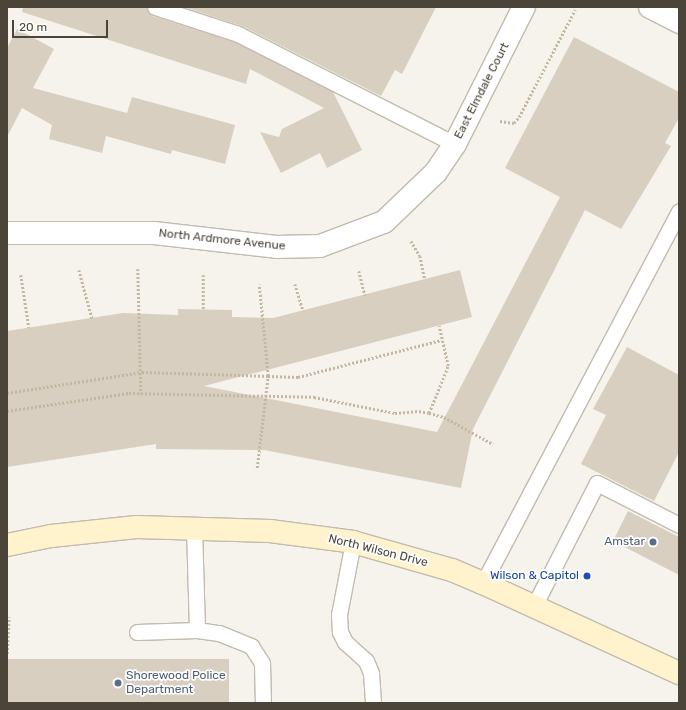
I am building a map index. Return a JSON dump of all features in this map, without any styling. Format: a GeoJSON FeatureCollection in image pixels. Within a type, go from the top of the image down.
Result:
{"type":"FeatureCollection","features":[{"type":"Feature","properties":{"kind":"street","name":"East Elmdale Court"},"geometry":{"type":"LineString","coordinates":[[436,172],[454,144],[524,7]]}},
{"type":"Feature","properties":{"kind":"street"},"geometry":{"type":"LineString","coordinates":[[650,7],[679,22]]}},
{"type":"Feature","properties":{"kind":"street","name":"North Ardmore Avenue"},"geometry":{"type":"LineString","coordinates":[[7,233],[154,233],[276,247],[320,246],[384,222],[436,172]]}},
{"type":"Feature","properties":{"kind":"street","name":"North Wilson Drive"},"geometry":{"type":"LineString","coordinates":[[7,545],[51,536],[137,527],[270,531],[354,542],[452,570],[679,673]]}},
{"type":"Feature","properties":{"kind":"lane"},"geometry":{"type":"LineString","coordinates":[[155,7],[238,34],[454,144]]}},
{"type":"Feature","properties":{"kind":"lane"},"geometry":{"type":"LineString","coordinates":[[483,583],[679,212]]}},
{"type":"Feature","properties":{"kind":"lane"},"geometry":{"type":"LineString","coordinates":[[534,606],[597,483],[679,525]]}},
{"type":"Feature","properties":{"kind":"lane"},"geometry":{"type":"LineString","coordinates":[[194,528],[198,630]]}},
{"type":"Feature","properties":{"kind":"lane"},"geometry":{"type":"LineString","coordinates":[[354,542],[339,615],[340,632],[345,642],[366,661],[371,673],[373,703]]}},
{"type":"Feature","properties":{"kind":"lane"},"geometry":{"type":"LineString","coordinates":[[137,632],[198,630],[218,633],[251,646],[262,663],[263,703]]}},
{"type":"Feature","properties":{"kind":"path"},"geometry":{"type":"LineString","coordinates":[[500,121],[514,123],[519,117],[575,10]]}},
{"type":"Feature","properties":{"kind":"path"},"geometry":{"type":"LineString","coordinates":[[411,241],[420,256],[425,279]]}},
{"type":"Feature","properties":{"kind":"path"},"geometry":{"type":"LineString","coordinates":[[138,269],[142,372],[141,394]]}},
{"type":"Feature","properties":{"kind":"path"},"geometry":{"type":"LineString","coordinates":[[79,270],[92,318]]}},
{"type":"Feature","properties":{"kind":"path"},"geometry":{"type":"LineString","coordinates":[[359,271],[365,295]]}},
{"type":"Feature","properties":{"kind":"path"},"geometry":{"type":"LineString","coordinates":[[22,275],[29,327]]}},
{"type":"Feature","properties":{"kind":"path"},"geometry":{"type":"LineString","coordinates":[[203,275],[203,309]]}},
{"type":"Feature","properties":{"kind":"path"},"geometry":{"type":"LineString","coordinates":[[257,468],[267,397],[268,376],[259,284]]}},
{"type":"Feature","properties":{"kind":"path"},"geometry":{"type":"LineString","coordinates":[[295,284],[303,310]]}},
{"type":"Feature","properties":{"kind":"path"},"geometry":{"type":"LineString","coordinates":[[429,413],[448,366],[438,326]]}},
{"type":"Feature","properties":{"kind":"path"},"geometry":{"type":"LineString","coordinates":[[7,393],[142,372],[298,377],[441,340]]}},
{"type":"Feature","properties":{"kind":"path"},"geometry":{"type":"LineString","coordinates":[[7,411],[141,394],[314,397],[395,413],[419,411],[429,413],[444,417],[493,444]]}},
{"type":"Feature","properties":{"kind":"path"},"geometry":{"type":"LineString","coordinates":[[7,654],[9,617]]}},
{"type":"Feature","properties":{"kind":"building"},"geometry":{"type":"Polygon","coordinates":[[[23,7],[146,7],[152,16],[235,42],[333,92],[362,150],[327,168],[320,153],[281,173],[260,132],[279,137],[282,129],[324,108],[250,69],[246,84],[22,12],[23,7]]]}},
{"type":"Feature","properties":{"kind":"building"},"geometry":{"type":"Polygon","coordinates":[[[184,7],[436,7],[402,74],[395,70],[381,96],[242,26],[184,7]]]}},
{"type":"Feature","properties":{"kind":"building"},"geometry":{"type":"Polygon","coordinates":[[[17,29],[54,49],[33,88],[127,113],[132,97],[235,125],[225,164],[172,150],[171,154],[106,136],[102,153],[49,139],[52,125],[22,108],[7,137],[7,48],[17,29]]]}},
{"type":"Feature","properties":{"kind":"building"},"geometry":{"type":"Polygon","coordinates":[[[574,37],[679,92],[679,118],[665,143],[671,146],[621,229],[585,210],[473,429],[461,488],[264,450],[156,449],[156,444],[7,467],[7,331],[123,313],[178,315],[178,309],[232,310],[232,317],[273,318],[460,270],[472,317],[204,386],[437,432],[560,197],[505,168],[574,37]]]}},
{"type":"Feature","properties":{"kind":"building"},"geometry":{"type":"Polygon","coordinates":[[[627,347],[679,375],[679,452],[654,501],[581,464],[606,415],[593,409],[627,347]]]}},
{"type":"Feature","properties":{"kind":"building"},"geometry":{"type":"Polygon","coordinates":[[[628,511],[679,537],[679,575],[613,541],[628,511]]]}},
{"type":"Feature","properties":{"kind":"building","name":"Shorewood Police Department"},"geometry":{"type":"Polygon","coordinates":[[[7,659],[229,659],[229,703],[7,703],[7,659]]]}},
{"type":"Feature","properties":{"kind":"place","name":"Amstar"},"geometry":{"type":"Point","coordinates":[653,542]}},
{"type":"Feature","properties":{"kind":"place","name":"Wilson & Capitol"},"geometry":{"type":"Point","coordinates":[587,576]}},
{"type":"Feature","properties":{"kind":"place","name":"Shorewood Police Department"},"geometry":{"type":"Point","coordinates":[118,683]}}]}
